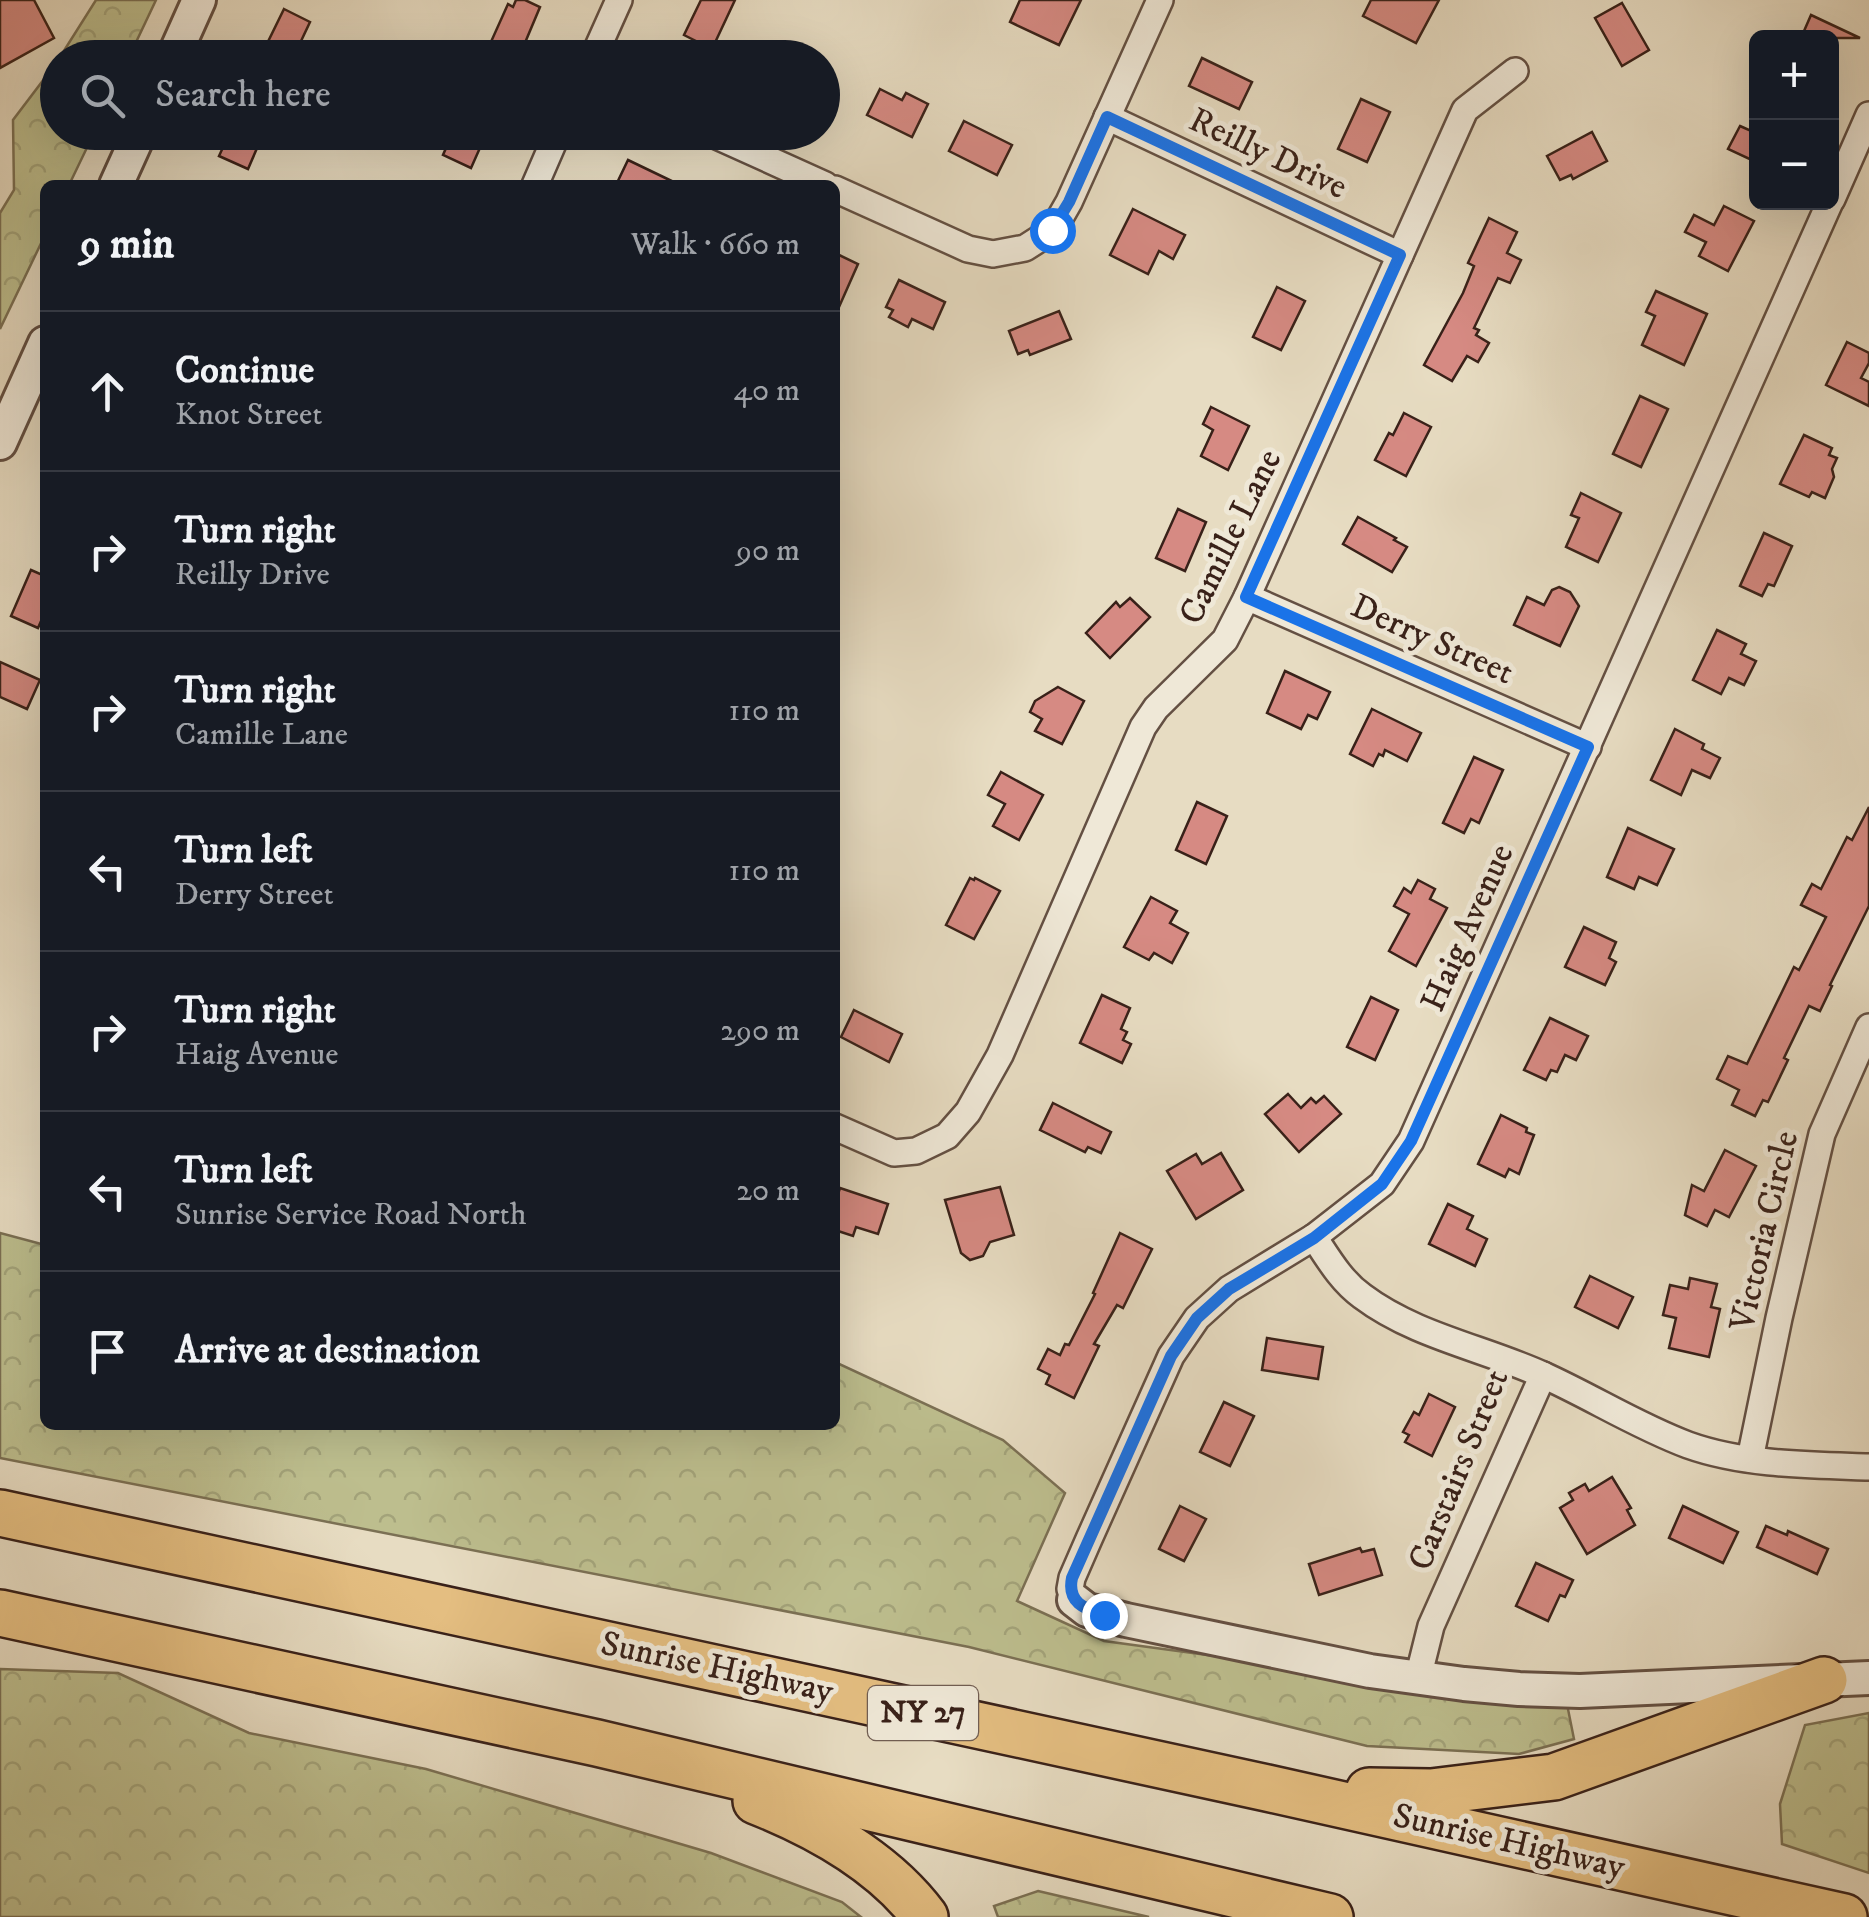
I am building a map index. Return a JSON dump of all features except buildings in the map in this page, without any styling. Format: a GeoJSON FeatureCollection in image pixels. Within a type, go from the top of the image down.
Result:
{"type":"FeatureCollection","features":[{"type":"Feature","properties":{"kind":"highway","name":"Sunrise Highway"},"geometry":{"type":"LineString","coordinates":[[0,1512],[1844,1917]]}},
{"type":"Feature","properties":{"kind":"highway"},"geometry":{"type":"LineString","coordinates":[[0,1613],[596,1743],[1330,1917]]}},
{"type":"Feature","properties":{"kind":"highway"},"geometry":{"type":"LineString","coordinates":[[1267,1788],[1432,1792],[1554,1777],[1824,1680]]}},
{"type":"Feature","properties":{"kind":"highway"},"geometry":{"type":"LineString","coordinates":[[596,1743],[800,1820],[894,1881],[925,1917]]}},
{"type":"Feature","properties":{"kind":"street"},"geometry":{"type":"LineString","coordinates":[[182,40],[199,0]]}},
{"type":"Feature","properties":{"kind":"street"},"geometry":{"type":"LineString","coordinates":[[600,40],[619,0]]}},
{"type":"Feature","properties":{"kind":"street"},"geometry":{"type":"LineString","coordinates":[[840,191],[968,249],[993,254],[1025,248],[1052,230],[1069,202],[1160,0]]}},
{"type":"Feature","properties":{"kind":"street","name":"Camille Lane"},"geometry":{"type":"LineString","coordinates":[[840,1129],[894,1152],[916,1151],[947,1136],[968,1112],[1000,1055],[1143,728],[1156,708],[1225,640],[1465,110],[1515,71]]}},
{"type":"Feature","properties":{"kind":"street","name":"Haig Avenue"},"geometry":{"type":"LineString","coordinates":[[1839,183],[1869,115]]}},
{"type":"Feature","properties":{"kind":"street","name":"Reilly Drive"},"geometry":{"type":"LineString","coordinates":[[1107,117],[1400,255]]}},
{"type":"Feature","properties":{"kind":"street"},"geometry":{"type":"LineString","coordinates":[[118,180],[132,150]]}},
{"type":"Feature","properties":{"kind":"street"},"geometry":{"type":"LineString","coordinates":[[537,180],[550,150]]}},
{"type":"Feature","properties":{"kind":"street"},"geometry":{"type":"LineString","coordinates":[[748,150],[814,180]]}},
{"type":"Feature","properties":{"kind":"street","name":"Haig Avenue"},"geometry":{"type":"LineString","coordinates":[[1074,1600],[1072,1578],[1171,1356],[1197,1318],[1229,1289],[1314,1238],[1382,1184],[1411,1141],[1827,210]]}},
{"type":"Feature","properties":{"kind":"street"},"geometry":{"type":"LineString","coordinates":[[0,443],[40,365]]}},
{"type":"Feature","properties":{"kind":"street","name":"Derry Street"},"geometry":{"type":"LineString","coordinates":[[1246,597],[1588,747]]}},
{"type":"Feature","properties":{"kind":"street","name":"Victoria Circle"},"geometry":{"type":"LineString","coordinates":[[1750,1458],[1822,1134],[1869,1027]]}},
{"type":"Feature","properties":{"kind":"street","name":"Carstairs Street"},"geometry":{"type":"LineString","coordinates":[[1314,1238],[1342,1279],[1361,1296],[1404,1322],[1543,1375],[1431,1626],[1418,1678]]}},
{"type":"Feature","properties":{"kind":"street"},"geometry":{"type":"LineString","coordinates":[[1543,1375],[1690,1446],[1750,1458],[1869,1468]]}},
{"type":"Feature","properties":{"kind":"street"},"geometry":{"type":"LineString","coordinates":[[1074,1600],[1087,1610],[1126,1620],[1307,1659],[1418,1678],[1519,1689],[1869,1678]]}},
{"type":"Feature","properties":{"kind":"green space"},"geometry":{"type":"Polygon","coordinates":[[[96,0],[156,0],[137,40],[71,40],[96,0]]]}},
{"type":"Feature","properties":{"kind":"green space"},"geometry":{"type":"Polygon","coordinates":[[[40,84],[40,150],[86,150],[71,180],[40,180],[40,245],[0,329],[0,213],[14,190],[13,120],[40,84]]]}},
{"type":"Feature","properties":{"kind":"green space"},"geometry":{"type":"Polygon","coordinates":[[[0,1233],[40,1244],[40,1430],[840,1430],[840,1364],[1003,1440],[1065,1493],[1017,1601],[1104,1641],[1567,1704],[1574,1739],[1519,1754],[1367,1746],[969,1647],[0,1458],[0,1233]]]}},
{"type":"Feature","properties":{"kind":"green space"},"geometry":{"type":"Polygon","coordinates":[[[0,1669],[118,1673],[249,1733],[426,1769],[711,1853],[842,1902],[861,1917],[0,1917],[0,1669]]]}},
{"type":"Feature","properties":{"kind":"green space"},"geometry":{"type":"Polygon","coordinates":[[[1869,1713],[1869,1873],[1782,1844],[1780,1804],[1805,1725],[1869,1713]]]}},
{"type":"Feature","properties":{"kind":"green space"},"geometry":{"type":"Polygon","coordinates":[[[1038,1891],[1149,1917],[998,1917],[994,1906],[1038,1891]]]}},
{"type":"Feature","properties":{"kind":"route"},"geometry":{"type":"LineString","coordinates":[[1052,230],[1069,202],[1107,117],[1400,255],[1246,597],[1588,747],[1411,1141],[1382,1184],[1314,1238],[1229,1289],[1197,1318],[1171,1356],[1072,1578],[1074,1600],[1087,1610],[1104,1615]]}}]}
